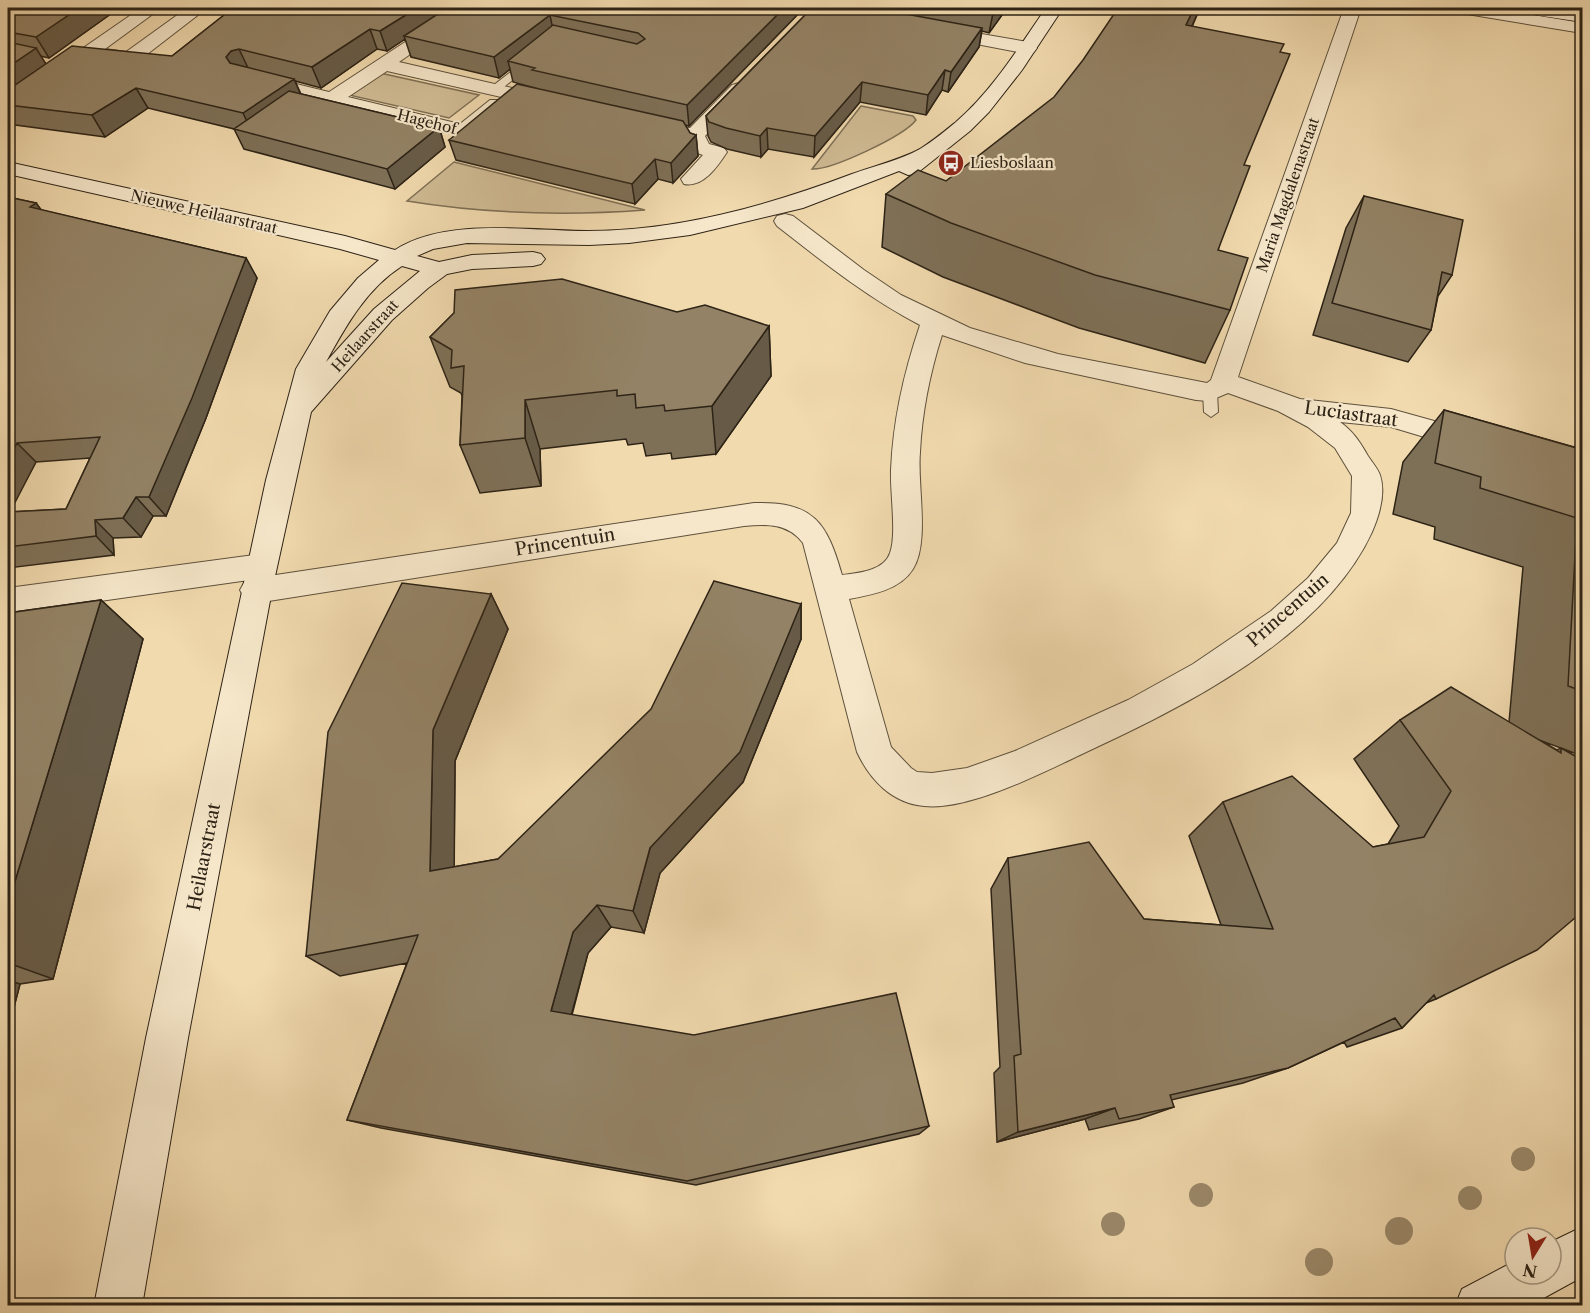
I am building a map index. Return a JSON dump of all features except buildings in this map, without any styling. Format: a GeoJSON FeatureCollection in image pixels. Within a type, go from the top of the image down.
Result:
{"type":"FeatureCollection","features":[{"type":"Feature","properties":{"kind":"street"},"geometry":{"type":"LineString","coordinates":[[8,109],[152,8]]}},
{"type":"Feature","properties":{"kind":"street"},"geometry":{"type":"LineString","coordinates":[[88,54],[130,58],[198,8]]}},
{"type":"Feature","properties":{"kind":"street"},"geometry":{"type":"LineString","coordinates":[[333,99],[468,8]]}},
{"type":"Feature","properties":{"kind":"street","name":"Nieuwe Heilaarstraat"},"geometry":{"type":"LineString","coordinates":[[8,168],[399,257],[439,269],[471,262],[625,254],[707,241],[780,215],[867,193],[902,175],[923,155],[971,119],[1028,48],[1054,8]]}},
{"type":"Feature","properties":{"kind":"street","name":"Maria Magdalenastraat"},"geometry":{"type":"LineString","coordinates":[[1215,395],[1352,8]]}},
{"type":"Feature","properties":{"kind":"street"},"geometry":{"type":"LineString","coordinates":[[1461,8],[1582,28]]}},
{"type":"Feature","properties":{"kind":"street"},"geometry":{"type":"LineString","coordinates":[[1523,8],[1582,17]]}},
{"type":"Feature","properties":{"kind":"street"},"geometry":{"type":"LineString","coordinates":[[923,28],[1028,48]]}},
{"type":"Feature","properties":{"kind":"street"},"geometry":{"type":"LineString","coordinates":[[383,64],[568,107]]}},
{"type":"Feature","properties":{"kind":"street"},"geometry":{"type":"LineString","coordinates":[[694,135],[754,74]]}},
{"type":"Feature","properties":{"kind":"street","name":"Hagehof"},"geometry":{"type":"LineString","coordinates":[[248,78],[464,131],[502,92]]}},
{"type":"Feature","properties":{"kind":"street"},"geometry":{"type":"LineString","coordinates":[[636,122],[694,135],[701,148],[717,152],[692,179]]}},
{"type":"Feature","properties":{"kind":"street","name":"Nieuwe Heilaarstraat"},"geometry":{"type":"LineString","coordinates":[[399,257],[428,243],[454,237],[629,236],[780,215]]}},
{"type":"Feature","properties":{"kind":"street","name":"Princentuin"},"geometry":{"type":"LineString","coordinates":[[259,578],[756,513],[789,518],[806,526],[816,541],[875,752],[885,771],[906,784],[930,791],[957,788],[1009,768],[1140,711],[1207,673],[1284,618],[1329,576],[1349,551],[1369,506],[1368,481],[1353,451],[1338,435],[1292,406],[1215,395],[1045,358],[992,344],[933,322],[884,295],[780,215]]}},
{"type":"Feature","properties":{"kind":"street","name":"Heilaarstraat"},"geometry":{"type":"LineString","coordinates":[[118,1305],[167,1038],[259,578],[309,369],[328,334],[366,283],[399,257]]}},
{"type":"Feature","properties":{"kind":"street","name":"Heilaarstraat"},"geometry":{"type":"LineString","coordinates":[[298,411],[382,315],[406,292],[439,269]]}},
{"type":"Feature","properties":{"kind":"street"},"geometry":{"type":"LineString","coordinates":[[830,588],[877,580],[898,567],[905,557],[908,547],[904,500],[906,439],[919,361],[933,322]]}},
{"type":"Feature","properties":{"kind":"street","name":"Luciastraat"},"geometry":{"type":"LineString","coordinates":[[1292,406],[1391,418],[1492,448]]}},
{"type":"Feature","properties":{"kind":"street"},"geometry":{"type":"LineString","coordinates":[[8,601],[259,578]]}},
{"type":"Feature","properties":{"kind":"street"},"geometry":{"type":"LineString","coordinates":[[1563,1261],[1582,1251]]}},
{"type":"Feature","properties":{"kind":"street"},"geometry":{"type":"LineString","coordinates":[[1479,1305],[1516,1286]]}},
{"type":"Feature","properties":{"kind":"lane"},"geometry":{"type":"LineString","coordinates":[[502,92],[537,54]]}},
{"type":"Feature","properties":{"kind":"lane"},"geometry":{"type":"LineString","coordinates":[[50,63],[71,65]]}},
{"type":"Feature","properties":{"kind":"shaded area"},"geometry":{"type":"Polygon","coordinates":[[[380,73],[479,95],[449,118],[349,95],[380,73]]]}},
{"type":"Feature","properties":{"kind":"shaded area"},"geometry":{"type":"Polygon","coordinates":[[[861,106],[913,116],[916,120],[898,135],[867,151],[835,164],[812,169],[861,106]]]}},
{"type":"Feature","properties":{"kind":"shaded area"},"geometry":{"type":"Polygon","coordinates":[[[454,162],[645,210],[526,213],[467,209],[407,201],[454,162]]]}},
{"type":"Feature","properties":{"kind":"place","name":"Liesboslaan"},"geometry":{"type":"Point","coordinates":[951,163]}}]}
